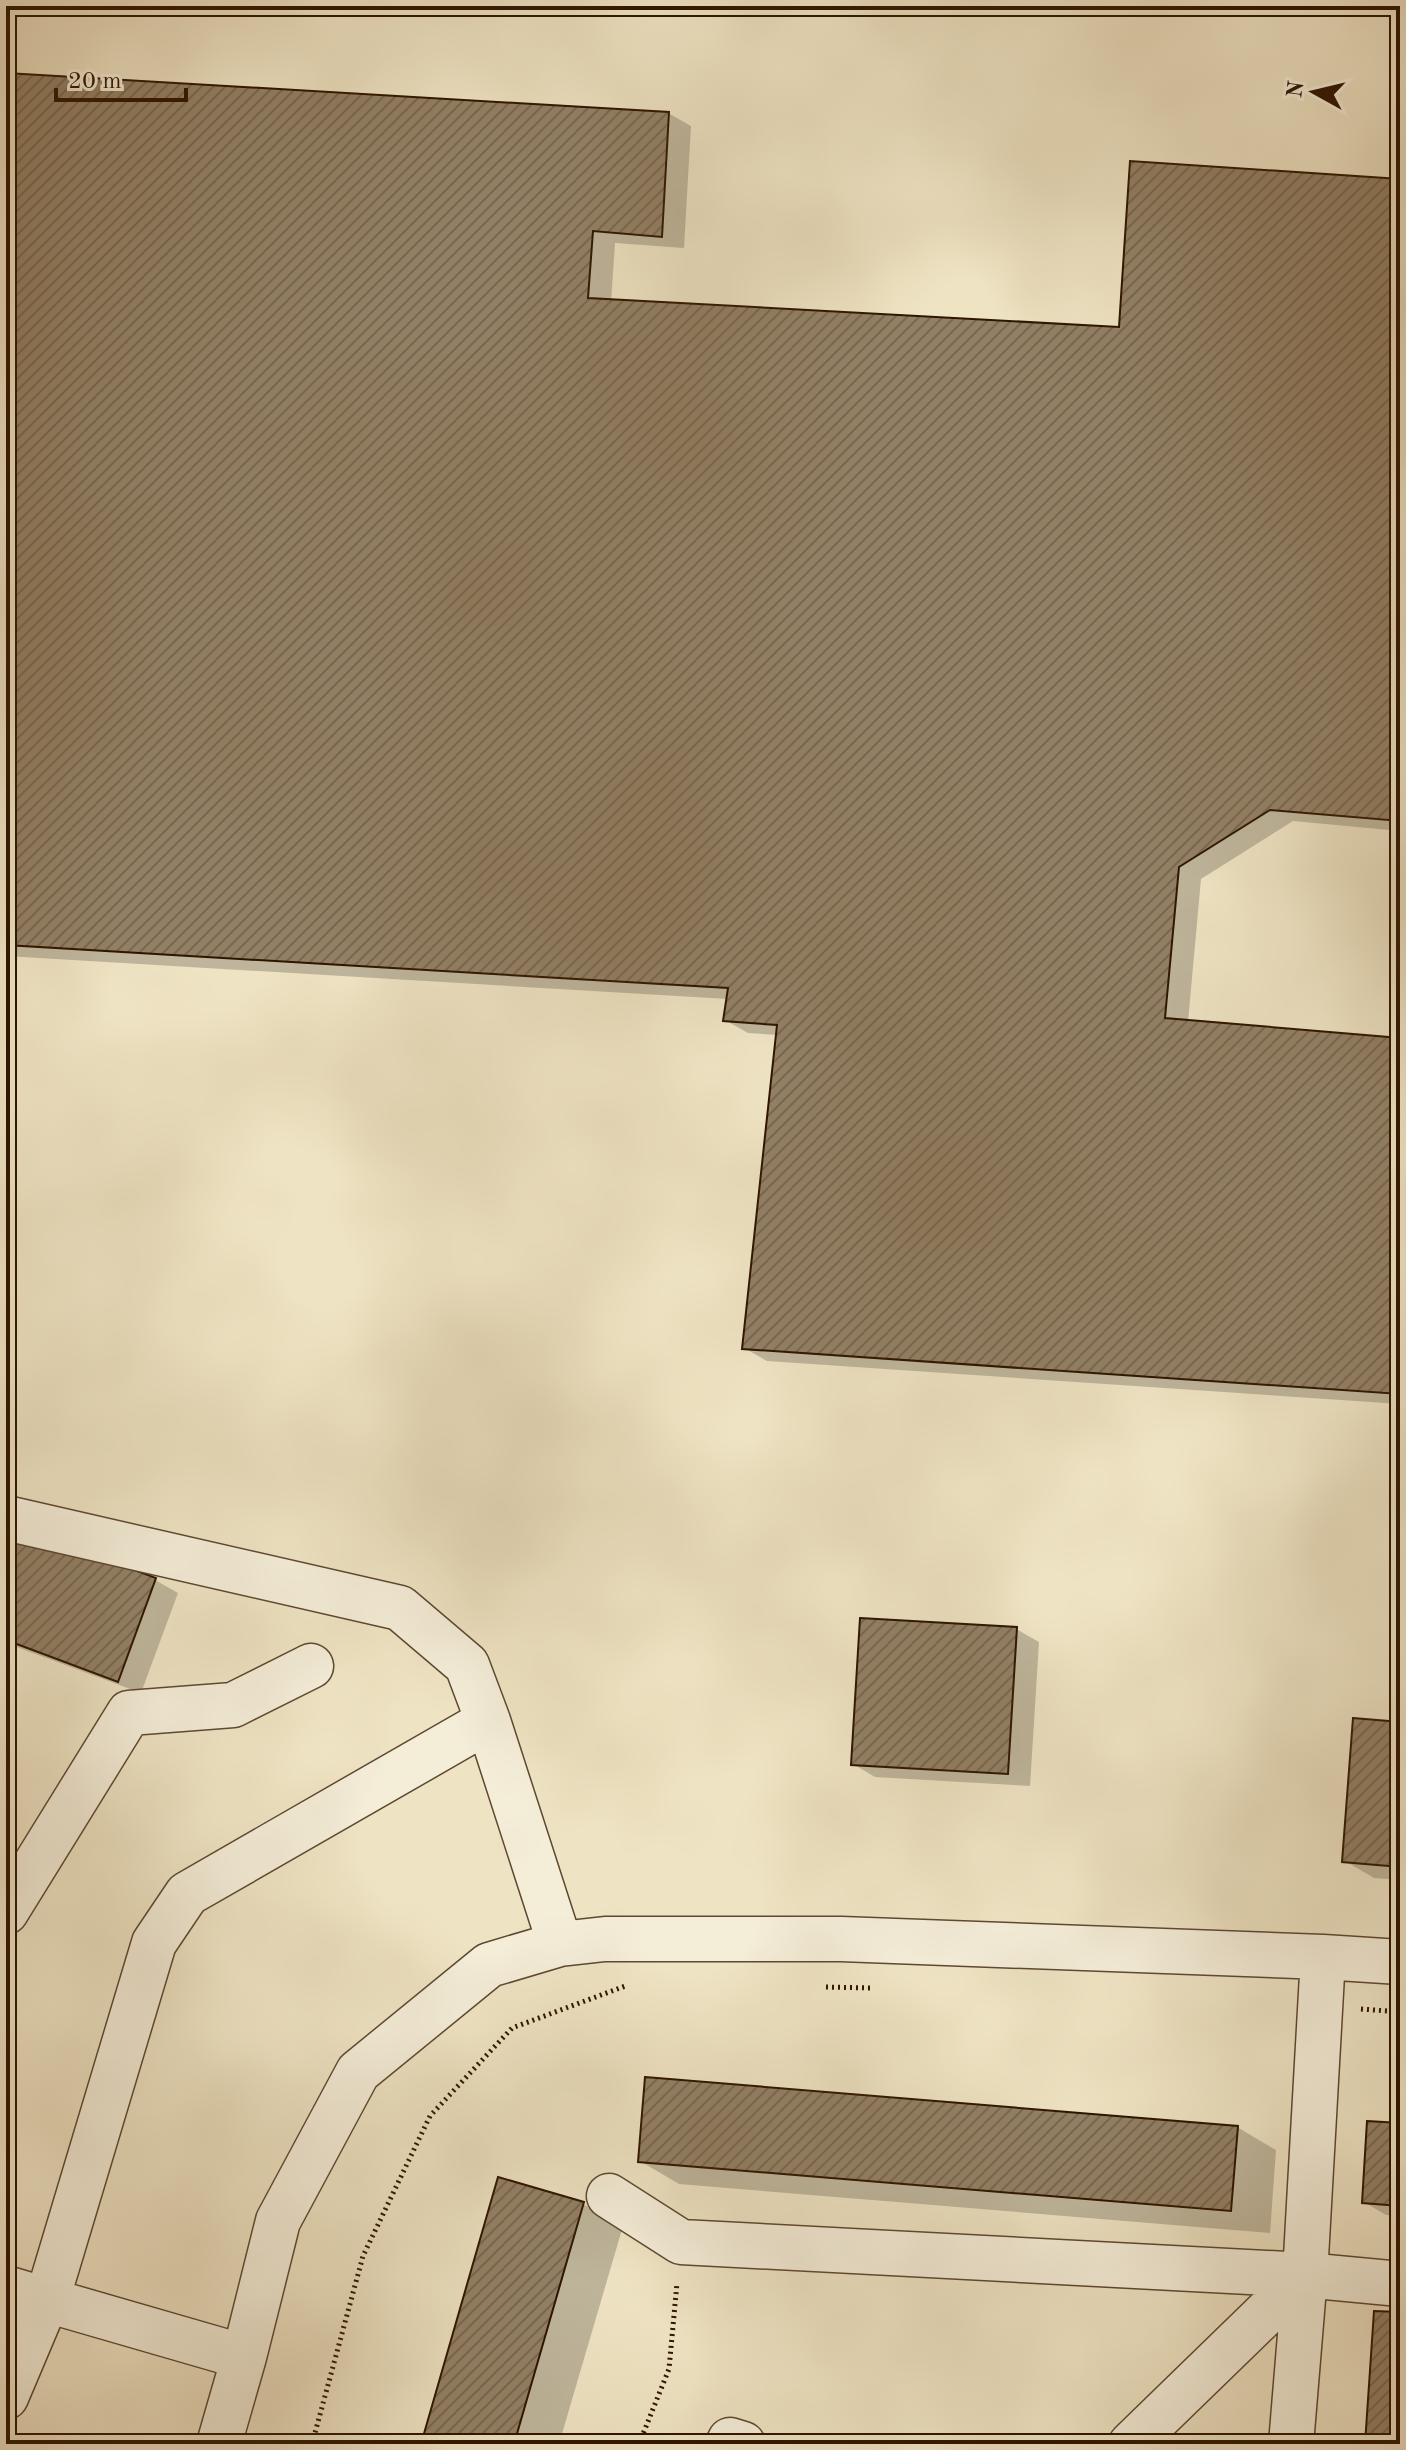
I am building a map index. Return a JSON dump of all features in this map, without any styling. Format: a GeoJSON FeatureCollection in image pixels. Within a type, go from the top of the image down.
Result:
{"type":"FeatureCollection","features":[{"type":"Feature","properties":{"kind":"street"},"geometry":{"type":"LineString","coordinates":[[6,1518],[400,1608],[467,1665],[560,1944]]}},
{"type":"Feature","properties":{"kind":"street"},"geometry":{"type":"LineString","coordinates":[[6,1912],[129,1713],[233,1705],[311,1666]]}},
{"type":"Feature","properties":{"kind":"street"},"geometry":{"type":"LineString","coordinates":[[6,2397],[26,2294],[154,1943],[187,1894],[488,1721]]}},
{"type":"Feature","properties":{"kind":"street"},"geometry":{"type":"LineString","coordinates":[[219,2444],[278,2221],[358,2072],[489,1965],[560,1944],[605,1939],[841,1939],[1400,1962]]}},
{"type":"Feature","properties":{"kind":"street"},"geometry":{"type":"LineString","coordinates":[[1291,2444],[1305,2275],[1323,1957]]}},
{"type":"Feature","properties":{"kind":"street"},"geometry":{"type":"LineString","coordinates":[[609,2196],[681,2242],[1305,2275],[1400,2284]]}},
{"type":"Feature","properties":{"kind":"street"},"geometry":{"type":"LineString","coordinates":[[1131,2444],[1305,2275]]}},
{"type":"Feature","properties":{"kind":"street"},"geometry":{"type":"LineString","coordinates":[[26,2294],[244,2357]]}},
{"type":"Feature","properties":{"kind":"street"},"geometry":{"type":"LineString","coordinates":[[728,2444],[730,2440],[743,2444]]}},
{"type":"Feature","properties":{"kind":"path"},"geometry":{"type":"LineString","coordinates":[[312,2444],[363,2256],[430,2116],[512,2028],[636,1982]]}},
{"type":"Feature","properties":{"kind":"path"},"geometry":{"type":"LineString","coordinates":[[826,1987],[873,1988]]}},
{"type":"Feature","properties":{"kind":"path"},"geometry":{"type":"LineString","coordinates":[[1320,2006],[1400,2012]]}},
{"type":"Feature","properties":{"kind":"path"},"geometry":{"type":"LineString","coordinates":[[639,2444],[669,2369],[681,2242]]}},
{"type":"Feature","properties":{"kind":"building"},"geometry":{"type":"Polygon","coordinates":[[[6,73],[669,112],[662,237],[593,231],[588,298],[1119,327],[1130,161],[1400,179],[1400,821],[1270,810],[1179,867],[1165,1018],[1400,1038],[1400,1394],[742,1349],[777,1025],[723,1021],[728,988],[6,945],[6,73]]]}},
{"type":"Feature","properties":{"kind":"building"},"geometry":{"type":"Polygon","coordinates":[[[6,1522],[156,1578],[118,1682],[6,1640],[6,1522]]]}},
{"type":"Feature","properties":{"kind":"building"},"geometry":{"type":"Polygon","coordinates":[[[860,1618],[1017,1627],[1008,1774],[851,1765],[860,1618]]]}},
{"type":"Feature","properties":{"kind":"building"},"geometry":{"type":"Polygon","coordinates":[[[1353,1718],[1400,1722],[1400,1867],[1342,1862],[1353,1718]]]}},
{"type":"Feature","properties":{"kind":"building"},"geometry":{"type":"Polygon","coordinates":[[[645,2077],[1238,2126],[1231,2211],[638,2162],[645,2077]]]}},
{"type":"Feature","properties":{"kind":"building"},"geometry":{"type":"Polygon","coordinates":[[[1367,2121],[1400,2123],[1400,2206],[1362,2203],[1367,2121]]]}},
{"type":"Feature","properties":{"kind":"building"},"geometry":{"type":"Polygon","coordinates":[[[498,2177],[584,2202],[514,2444],[421,2444],[498,2177]]]}},
{"type":"Feature","properties":{"kind":"building"},"geometry":{"type":"Polygon","coordinates":[[[1374,2311],[1400,2312],[1400,2444],[1365,2444],[1374,2311]]]}}]}
